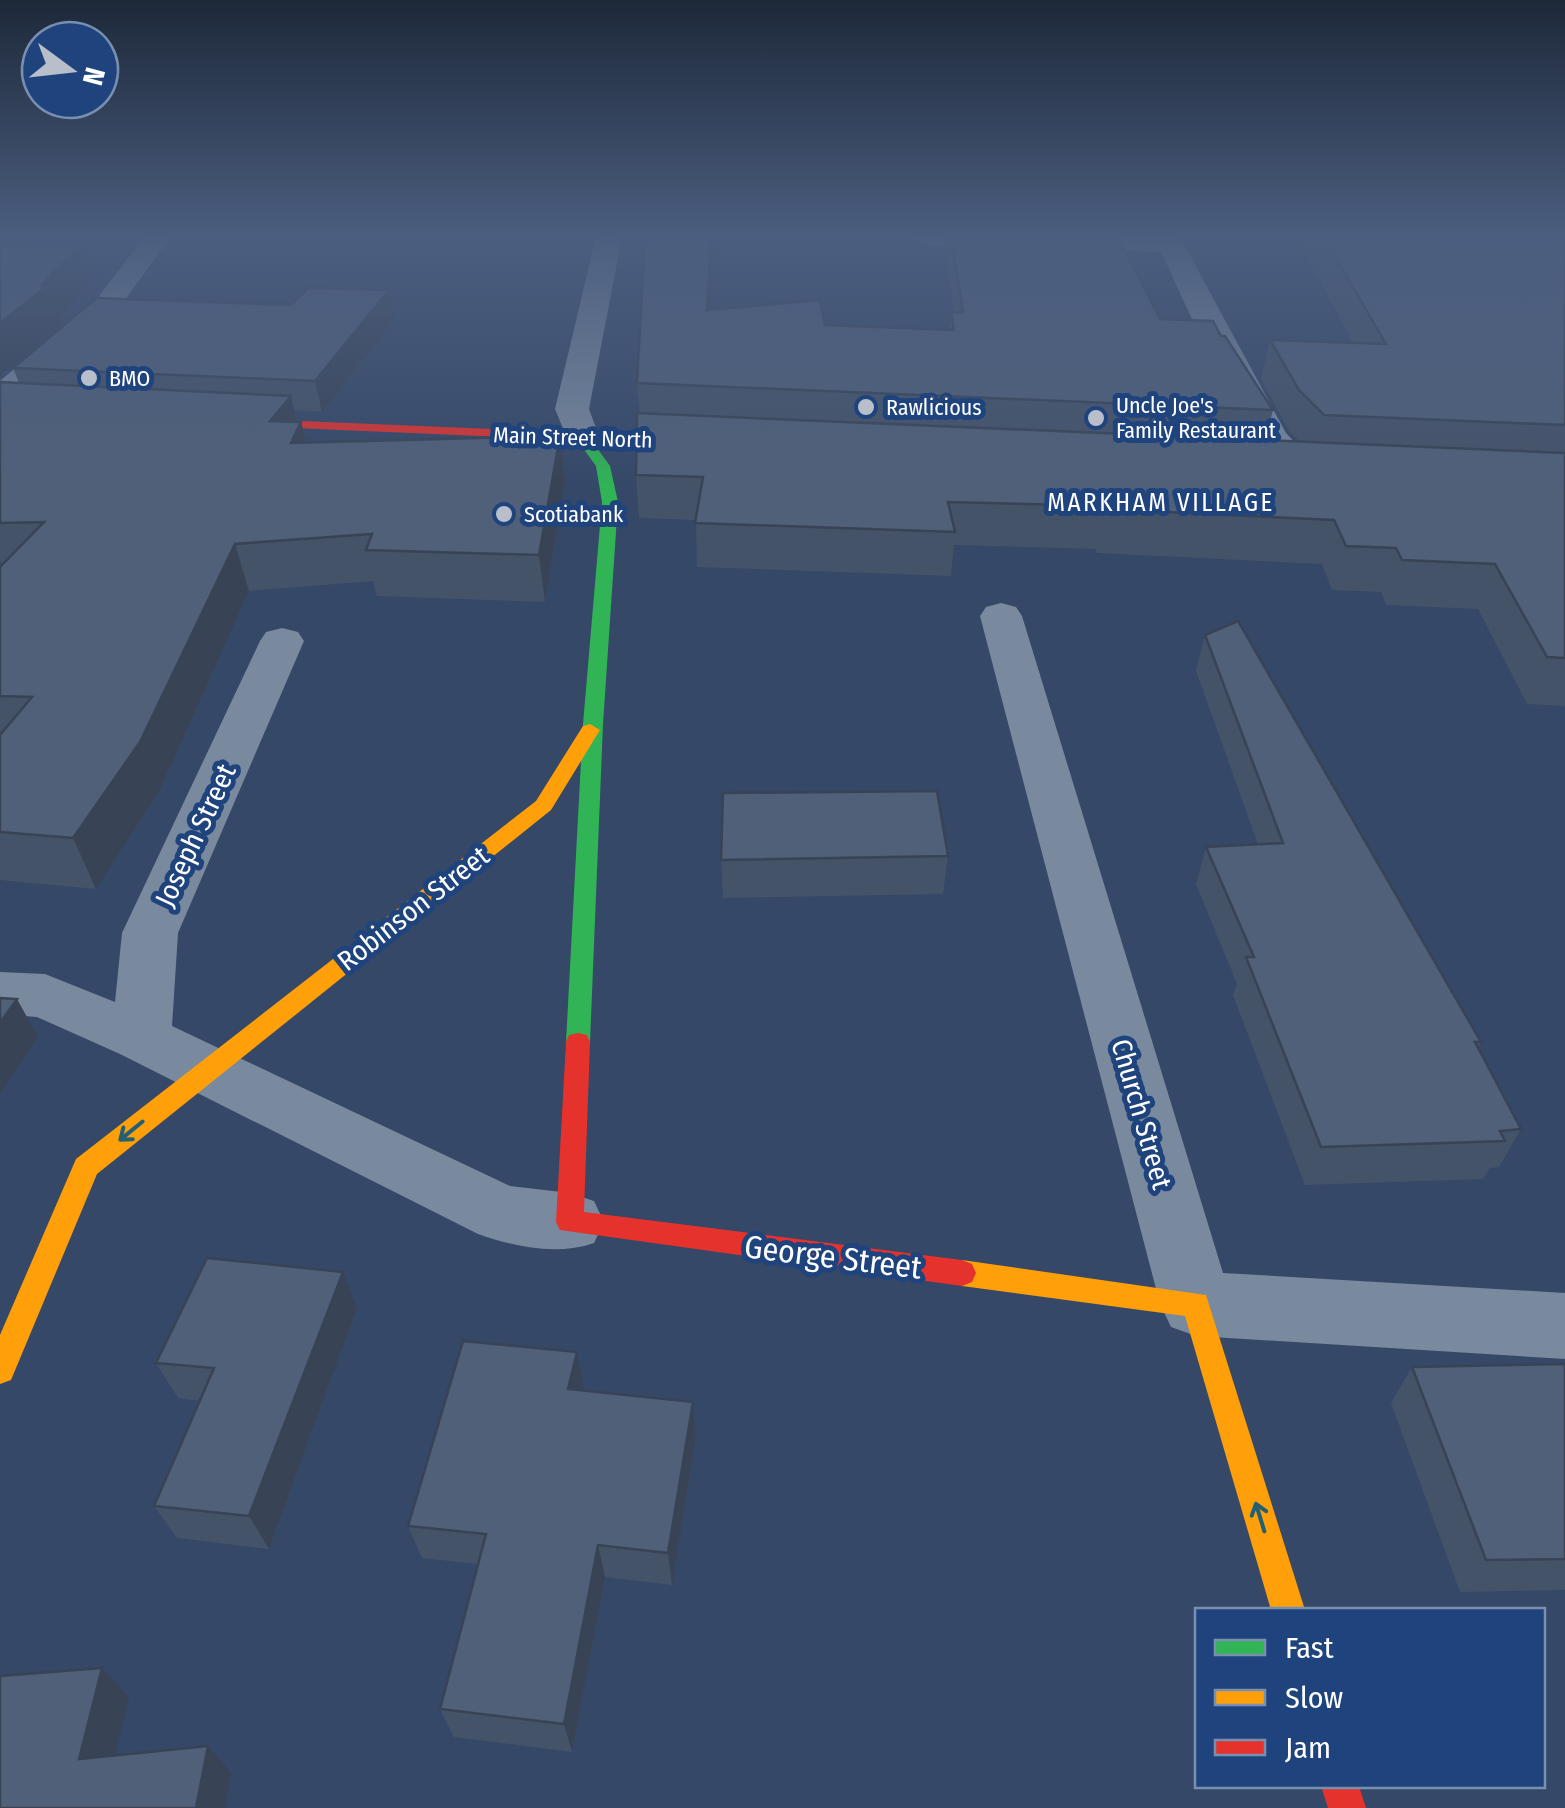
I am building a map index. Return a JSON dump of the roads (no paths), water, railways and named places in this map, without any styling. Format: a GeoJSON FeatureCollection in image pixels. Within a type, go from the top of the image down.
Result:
{"type":"FeatureCollection","features":[{"type":"Feature","properties":{"kind":"street"},"geometry":{"type":"LineString","coordinates":[[6,407],[91,321]]}},
{"type":"Feature","properties":{"kind":"street","name":"Robinson Street"},"geometry":{"type":"LineString","coordinates":[[570,1222],[594,724],[610,502],[603,466],[581,436],[572,409],[590,321]]}},
{"type":"Feature","properties":{"kind":"street"},"geometry":{"type":"LineString","coordinates":[[1210,321],[1271,438],[1313,471]]}},
{"type":"Feature","properties":{"kind":"street","name":"Main Street North"},"geometry":{"type":"LineString","coordinates":[[206,420],[734,443]]}},
{"type":"Feature","properties":{"kind":"street"},"geometry":{"type":"LineString","coordinates":[[1264,469],[1313,471]]}},
{"type":"Feature","properties":{"kind":"street","name":"Church Street"},"geometry":{"type":"LineString","coordinates":[[1001,616],[1196,1304],[1287,1608]]}},
{"type":"Feature","properties":{"kind":"street","name":"Joseph Street"},"geometry":{"type":"LineString","coordinates":[[141,1038],[150,933],[282,641]]}},
{"type":"Feature","properties":{"kind":"street","name":"Robinson Street"},"geometry":{"type":"LineString","coordinates":[[206,1069],[544,806],[594,724]]}},
{"type":"Feature","properties":{"kind":"street","name":"George Street"},"geometry":{"type":"LineString","coordinates":[[0,993],[45,996],[141,1038],[502,1214],[1196,1304],[1565,1326]]}},
{"type":"Feature","properties":{"kind":"street"},"geometry":{"type":"LineString","coordinates":[[0,1370],[86,1167],[206,1069]]}},
{"type":"Feature","properties":{"kind":"place","name":"BMO"},"geometry":{"type":"Point","coordinates":[89,378]}},
{"type":"Feature","properties":{"kind":"place","name":"Rawlicious"},"geometry":{"type":"Point","coordinates":[866,407]}},
{"type":"Feature","properties":{"kind":"place","name":"Uncle Joe's Family Restaurant"},"geometry":{"type":"Point","coordinates":[1096,418]}},
{"type":"Feature","properties":{"kind":"place","name":"Scotiabank"},"geometry":{"type":"Point","coordinates":[504,514]}},
{"type":"Feature","properties":{"kind":"district","name":"MARKHAM VILLAGE"},"geometry":{"type":"Point","coordinates":[1161,502]}}]}
